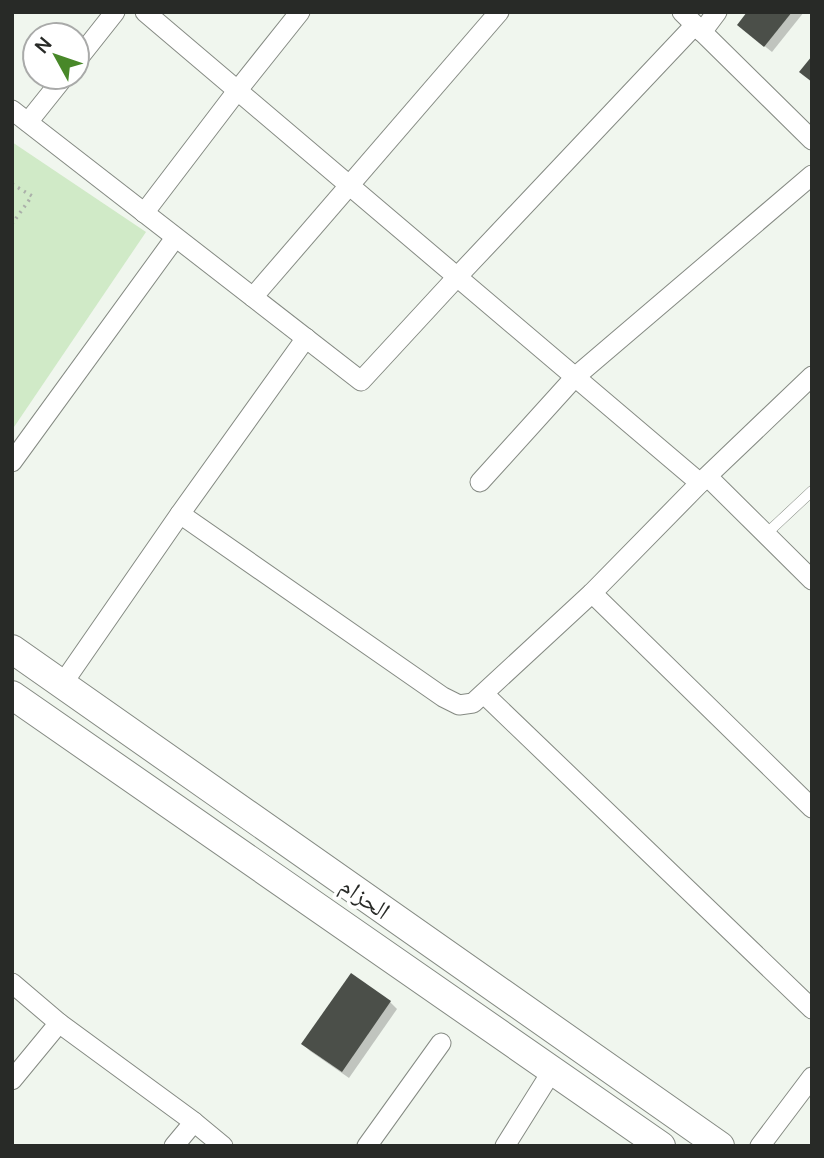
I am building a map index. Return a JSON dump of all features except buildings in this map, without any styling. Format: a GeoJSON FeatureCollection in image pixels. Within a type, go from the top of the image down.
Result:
{"type":"FeatureCollection","features":[{"type":"Feature","properties":{"kind":"main road","name":"الحزام"},"geometry":{"type":"LineString","coordinates":[[12,649],[720,1146]]}},
{"type":"Feature","properties":{"kind":"main road","name":"الحزام"},"geometry":{"type":"LineString","coordinates":[[12,695],[661,1146]]}},
{"type":"Feature","properties":{"kind":"street"},"geometry":{"type":"LineString","coordinates":[[91,42],[115,12]]}},
{"type":"Feature","properties":{"kind":"street"},"geometry":{"type":"LineString","coordinates":[[145,12],[575,377],[704,480],[766,534],[812,580]]}},
{"type":"Feature","properties":{"kind":"street"},"geometry":{"type":"LineString","coordinates":[[144,214],[300,12]]}},
{"type":"Feature","properties":{"kind":"street"},"geometry":{"type":"LineString","coordinates":[[253,297],[499,12]]}},
{"type":"Feature","properties":{"kind":"street"},"geometry":{"type":"LineString","coordinates":[[48,91],[20,116],[361,382],[693,23],[717,12]]}},
{"type":"Feature","properties":{"kind":"street"},"geometry":{"type":"LineString","coordinates":[[693,23],[811,138]]}},
{"type":"Feature","properties":{"kind":"street"},"geometry":{"type":"LineString","coordinates":[[480,482],[575,377],[812,174]]}},
{"type":"Feature","properties":{"kind":"street"},"geometry":{"type":"LineString","coordinates":[[12,461],[175,238]]}},
{"type":"Feature","properties":{"kind":"street"},"geometry":{"type":"LineString","coordinates":[[63,683],[306,338]]}},
{"type":"Feature","properties":{"kind":"street"},"geometry":{"type":"LineString","coordinates":[[180,514],[443,697],[459,705],[473,704],[592,593],[812,376]]}},
{"type":"Feature","properties":{"kind":"street"},"geometry":{"type":"LineString","coordinates":[[592,593],[812,808]]}},
{"type":"Feature","properties":{"kind":"street"},"geometry":{"type":"LineString","coordinates":[[484,694],[812,1009]]}},
{"type":"Feature","properties":{"kind":"street"},"geometry":{"type":"LineString","coordinates":[[12,983],[59,1023],[223,1146]]}},
{"type":"Feature","properties":{"kind":"street"},"geometry":{"type":"LineString","coordinates":[[12,1080],[59,1023]]}},
{"type":"Feature","properties":{"kind":"street"},"geometry":{"type":"LineString","coordinates":[[367,1146],[441,1042]]}},
{"type":"Feature","properties":{"kind":"street"},"geometry":{"type":"LineString","coordinates":[[505,1146],[552,1071]]}},
{"type":"Feature","properties":{"kind":"street"},"geometry":{"type":"LineString","coordinates":[[760,1146],[812,1077]]}},
{"type":"Feature","properties":{"kind":"street"},"geometry":{"type":"LineString","coordinates":[[173,1146],[194,1122]]}},
{"type":"Feature","properties":{"kind":"lane"},"geometry":{"type":"LineString","coordinates":[[766,534],[812,491]]}},
{"type":"Feature","properties":{"kind":"path"},"geometry":{"type":"LineString","coordinates":[[12,184],[32,196],[12,224]]}},
{"type":"Feature","properties":{"kind":"green space"},"geometry":{"type":"Polygon","coordinates":[[[12,142],[146,232],[12,430],[12,142]]]}}]}
